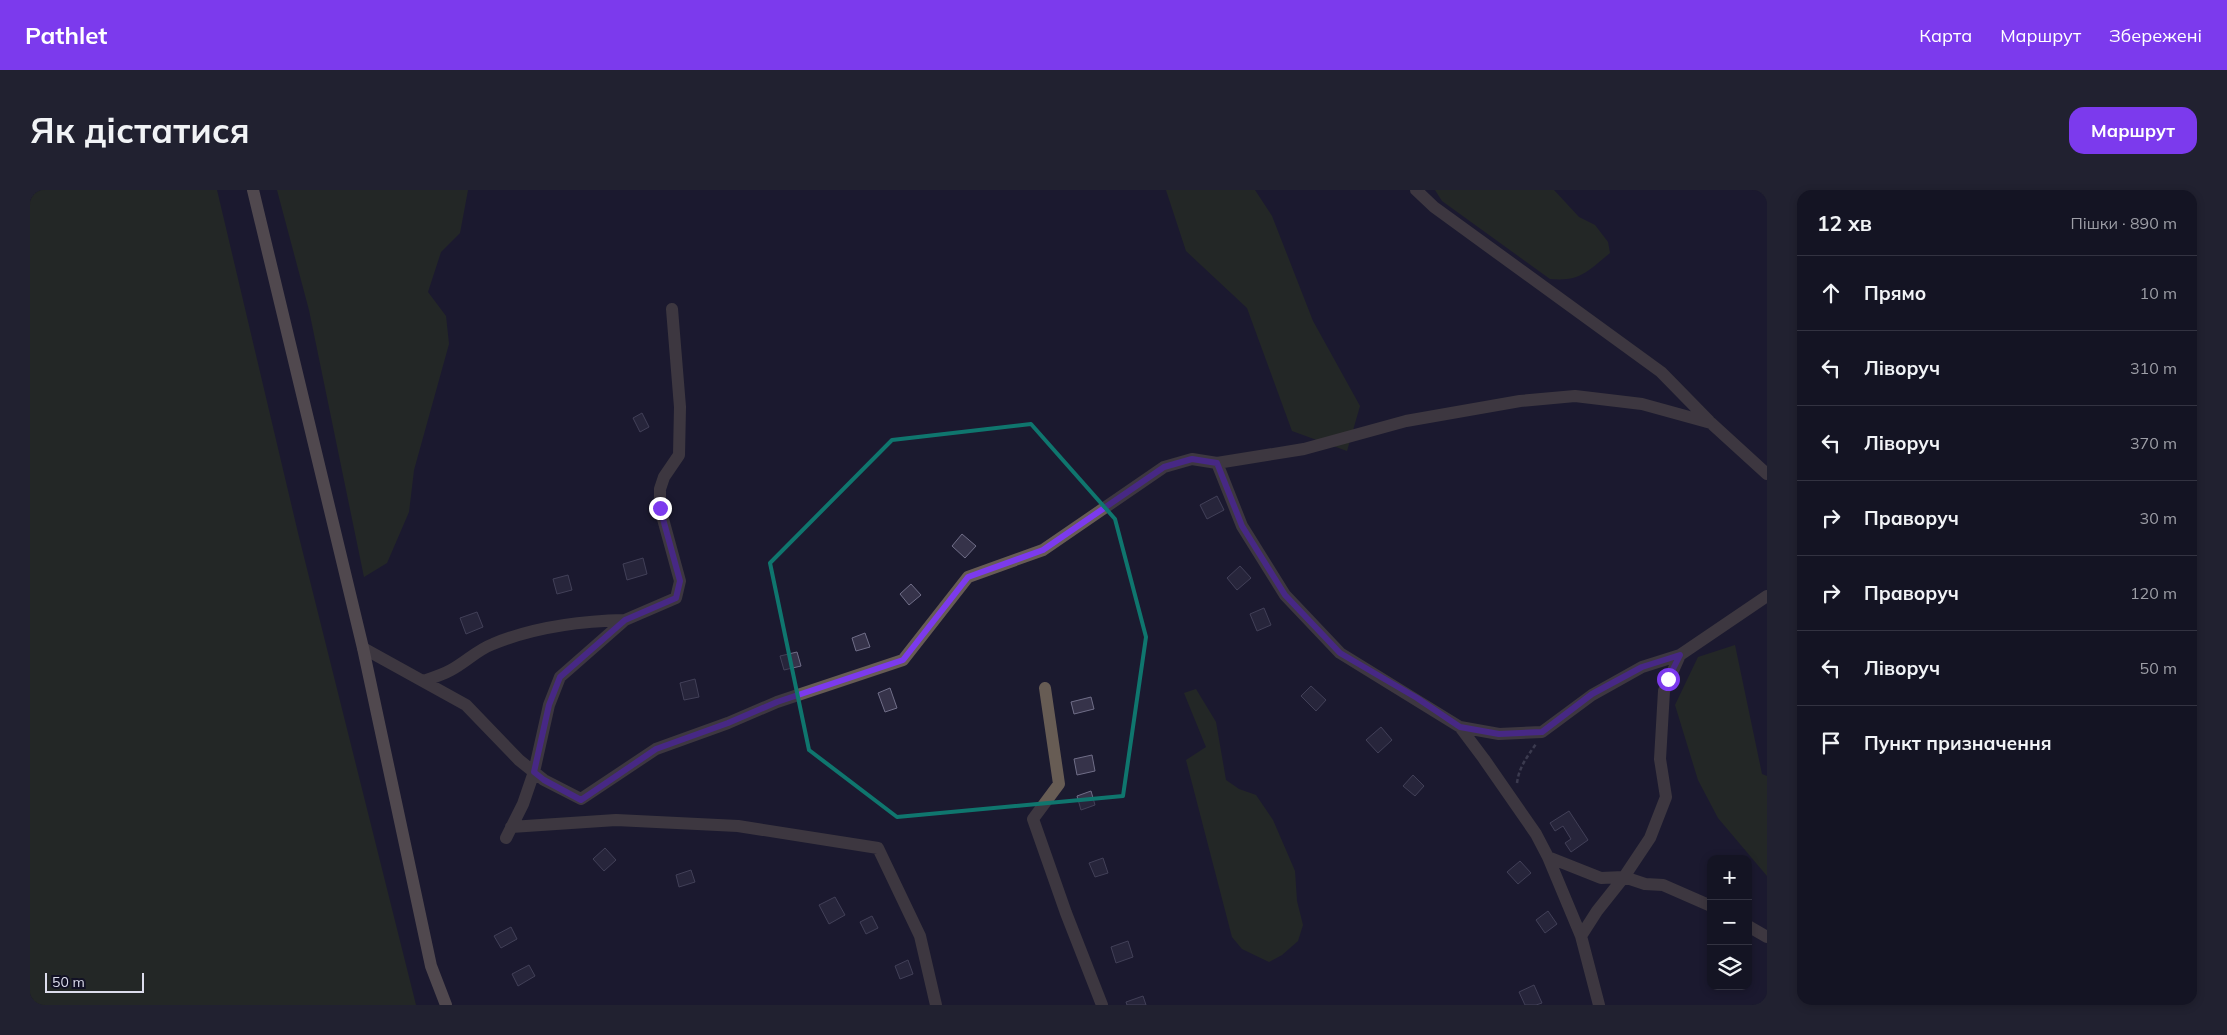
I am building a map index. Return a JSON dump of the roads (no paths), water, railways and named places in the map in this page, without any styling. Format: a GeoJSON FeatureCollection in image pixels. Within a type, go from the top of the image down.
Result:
{"type":"FeatureCollection","features":[{"type":"Feature","properties":{"kind":"street"},"geometry":{"type":"LineString","coordinates":[[253,190],[363,648],[431,966],[446,1005]]}},
{"type":"Feature","properties":{"kind":"street"},"geometry":{"type":"LineString","coordinates":[[1416,190],[1434,207],[1661,372],[1711,423],[1767,474]]}},
{"type":"Feature","properties":{"kind":"street"},"geometry":{"type":"LineString","coordinates":[[1422,190],[1434,207]]}},
{"type":"Feature","properties":{"kind":"street"},"geometry":{"type":"LineString","coordinates":[[672,309],[680,407],[679,455],[664,477],[660,489],[660,508],[680,581],[676,598],[625,620],[560,677],[549,705],[534,772],[523,804],[508,833],[616,820],[738,826],[878,848],[920,936],[936,1005]]}},
{"type":"Feature","properties":{"kind":"street"},"geometry":{"type":"LineString","coordinates":[[363,648],[466,705],[519,760],[544,780],[581,800],[656,749],[728,723],[777,702],[903,660],[968,577],[1043,550],[1164,467],[1192,459],[1217,463],[1304,449],[1406,421],[1520,401],[1575,396],[1642,404],[1711,423]]}},
{"type":"Feature","properties":{"kind":"street"},"geometry":{"type":"LineString","coordinates":[[1217,463],[1242,526],[1285,595],[1340,653],[1417,698],[1460,727],[1518,807],[1536,834],[1548,857],[1581,936],[1599,1005]]}},
{"type":"Feature","properties":{"kind":"street"},"geometry":{"type":"LineString","coordinates":[[1460,727],[1499,734],[1542,732],[1600,690],[1642,667],[1680,655],[1767,596]]}},
{"type":"Feature","properties":{"kind":"street"},"geometry":{"type":"LineString","coordinates":[[422,681],[452,669],[482,649],[519,635],[592,620],[625,620]]}},
{"type":"Feature","properties":{"kind":"street"},"geometry":{"type":"LineString","coordinates":[[1581,936],[1596,911],[1624,877],[1650,838],[1666,797],[1660,759],[1664,691],[1680,655]]}},
{"type":"Feature","properties":{"kind":"street"},"geometry":{"type":"LineString","coordinates":[[1045,688],[1059,784],[1033,819],[1066,913],[1102,1005]]}},
{"type":"Feature","properties":{"kind":"street"},"geometry":{"type":"LineString","coordinates":[[1548,857],[1601,878],[1624,877],[1645,884],[1663,885],[1707,904]]}},
{"type":"Feature","properties":{"kind":"street"},"geometry":{"type":"LineString","coordinates":[[1752,928],[1767,937]]}}]}
